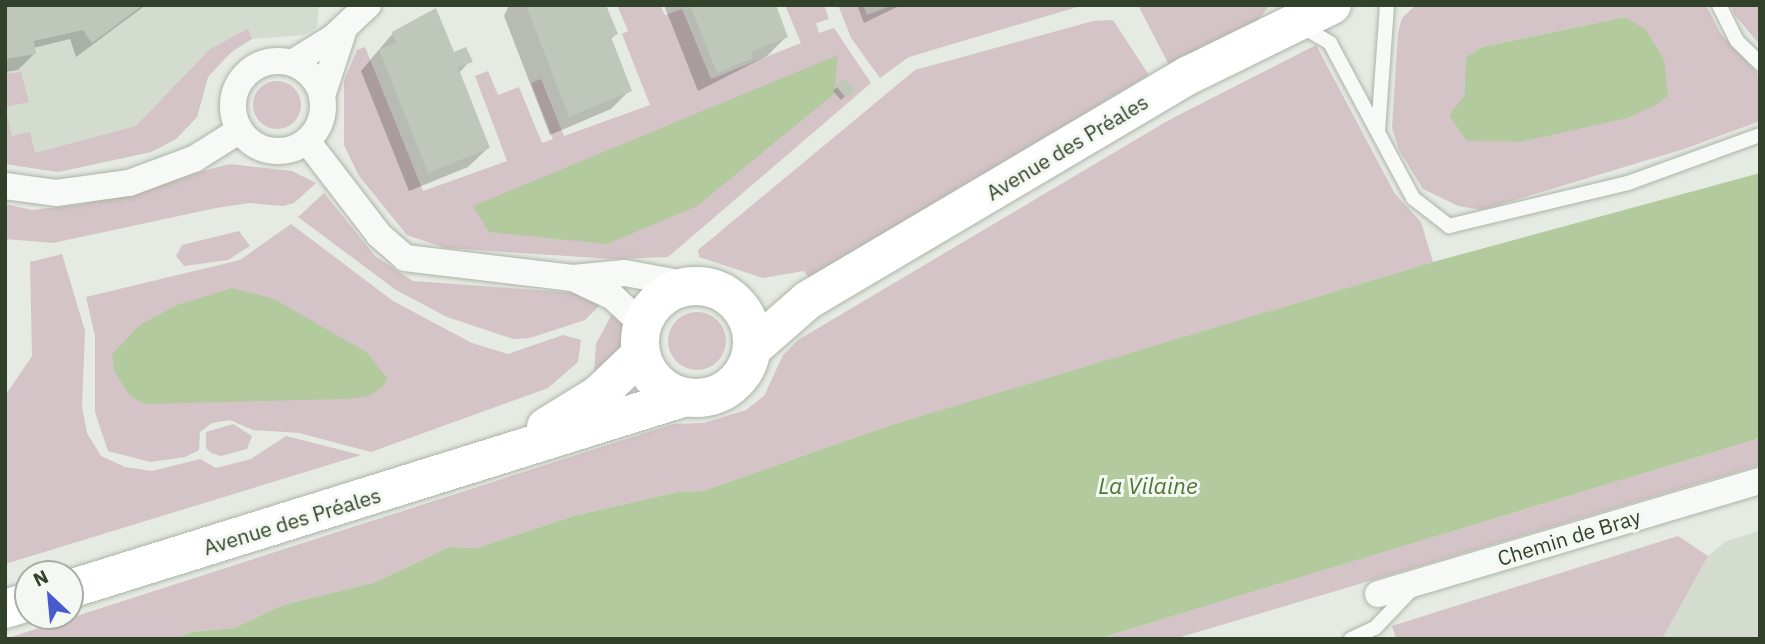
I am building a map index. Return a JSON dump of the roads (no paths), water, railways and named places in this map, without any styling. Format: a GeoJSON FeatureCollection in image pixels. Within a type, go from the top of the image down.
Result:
{"type":"FeatureCollection","features":[{"type":"Feature","properties":{"kind":"main road","name":"Avenue des Préales"},"geometry":{"type":"LineString","coordinates":[[753,348],[808,300],[1189,75],[1332,5]]}},
{"type":"Feature","properties":{"kind":"main road"},"geometry":{"type":"LineString","coordinates":[[695,286],[719,290],[738,304],[750,323],[753,348],[746,371],[729,389],[707,398],[683,398],[656,381],[642,339],[654,305],[673,291],[695,286]]}},
{"type":"Feature","properties":{"kind":"main road"},"geometry":{"type":"LineString","coordinates":[[738,304],[760,298],[808,300]]}},
{"type":"Feature","properties":{"kind":"main road","name":"Avenue des Préales"},"geometry":{"type":"LineString","coordinates":[[512,448],[598,395],[642,339]]}},
{"type":"Feature","properties":{"kind":"main road","name":"Avenue des Préales"},"geometry":{"type":"LineString","coordinates":[[84,585],[360,501],[512,448],[683,398]]}},
{"type":"Feature","properties":{"kind":"street"},"geometry":{"type":"LineString","coordinates":[[344,29],[322,96],[321,119],[307,141],[292,149],[273,151],[254,145],[240,130],[233,108],[238,84],[256,66],[292,63],[344,29],[368,5]]}},
{"type":"Feature","properties":{"kind":"street"},"geometry":{"type":"LineString","coordinates":[[292,63],[312,75],[322,96]]}},
{"type":"Feature","properties":{"kind":"street"},"geometry":{"type":"LineString","coordinates":[[5,186],[56,192],[129,183],[194,159],[240,130]]}},
{"type":"Feature","properties":{"kind":"street"},"geometry":{"type":"LineString","coordinates":[[307,141],[379,234],[405,258],[573,278],[625,273],[695,286]]}},
{"type":"Feature","properties":{"kind":"street"},"geometry":{"type":"LineString","coordinates":[[573,278],[613,297],[642,339]]}},
{"type":"Feature","properties":{"kind":"street","name":"Chemin de Bray"},"geometry":{"type":"LineString","coordinates":[[1378,594],[1760,481]]}},
{"type":"Feature","properties":{"kind":"lane"},"geometry":{"type":"LineString","coordinates":[[1378,132],[1387,5]]}},
{"type":"Feature","properties":{"kind":"lane"},"geometry":{"type":"LineString","coordinates":[[1719,5],[1737,41],[1760,63]]}},
{"type":"Feature","properties":{"kind":"lane"},"geometry":{"type":"LineString","coordinates":[[1294,22],[1330,43],[1413,198],[1449,226],[1628,183],[1760,135]]}},
{"type":"Feature","properties":{"kind":"lane"},"geometry":{"type":"LineString","coordinates":[[1351,639],[1375,628],[1419,582]]}},
{"type":"Feature","properties":{"kind":"water"},"geometry":{"type":"Polygon","coordinates":[[[1625,17],[1645,29],[1664,59],[1668,96],[1654,106],[1627,118],[1521,142],[1467,141],[1449,115],[1464,96],[1466,57],[1482,47],[1625,17]]]}},
{"type":"Feature","properties":{"kind":"water"},"geometry":{"type":"Polygon","coordinates":[[[838,55],[834,94],[697,206],[607,244],[489,232],[473,206],[838,55]]]}},
{"type":"Feature","properties":{"kind":"water","name":"La Vilaine"},"geometry":{"type":"Polygon","coordinates":[[[1760,173],[1760,438],[1097,639],[174,639],[192,632],[234,628],[283,605],[376,582],[449,547],[477,548],[577,515],[678,492],[703,491],[885,427],[1110,359],[1433,262],[1760,173]]]}},
{"type":"Feature","properties":{"kind":"water"},"geometry":{"type":"Polygon","coordinates":[[[232,288],[274,299],[366,352],[387,378],[382,388],[367,397],[340,399],[145,404],[130,396],[114,371],[112,354],[140,325],[177,305],[232,288]]]}}]}
